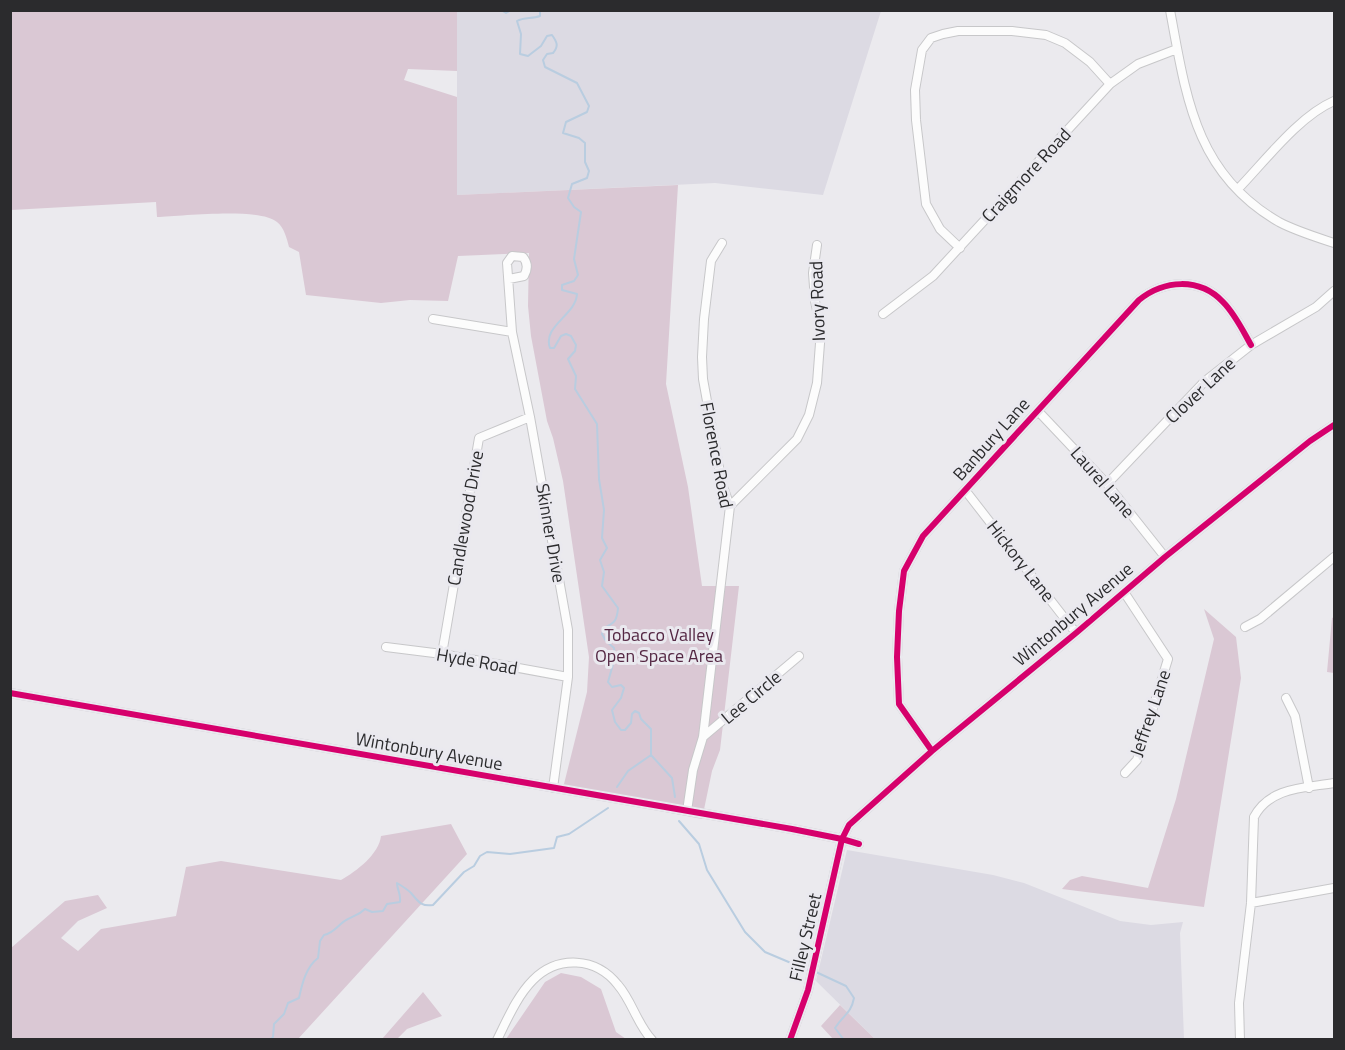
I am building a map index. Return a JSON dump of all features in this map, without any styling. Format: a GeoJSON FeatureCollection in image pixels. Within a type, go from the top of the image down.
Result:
{"type":"FeatureCollection","features":[{"type":"Feature","properties":{"kind":"street"},"geometry":{"type":"LineString","coordinates":[[1170,10],[1188,102],[1198,131],[1217,165],[1252,204],[1280,222],[1335,243]]}},
{"type":"Feature","properties":{"kind":"street"},"geometry":{"type":"LineString","coordinates":[[960,248],[940,229],[926,204],[916,120],[915,90],[922,50],[931,38],[958,32],[1012,31],[1046,35],[1065,43],[1090,62],[1110,84]]}},
{"type":"Feature","properties":{"kind":"street","name":"Craigmore Road"},"geometry":{"type":"LineString","coordinates":[[883,314],[933,276],[1110,84],[1138,64],[1178,49]]}},
{"type":"Feature","properties":{"kind":"street"},"geometry":{"type":"LineString","coordinates":[[1238,189],[1306,118],[1335,100]]}},
{"type":"Feature","properties":{"kind":"street","name":"Florence Road"},"geometry":{"type":"LineString","coordinates":[[687,811],[693,770],[703,737],[730,506],[722,484],[703,379],[702,357],[711,261],[722,243]]}},
{"type":"Feature","properties":{"kind":"street","name":"Ivory Road"},"geometry":{"type":"LineString","coordinates":[[730,506],[797,439],[809,415],[817,383],[820,330],[813,273],[817,245]]}},
{"type":"Feature","properties":{"kind":"street","name":"Skinner Drive"},"geometry":{"type":"LineString","coordinates":[[509,279],[508,302],[512,332],[530,417],[568,630],[568,677],[553,788]]}},
{"type":"Feature","properties":{"kind":"street","name":"Banbury Lane"},"geometry":{"type":"LineString","coordinates":[[932,751],[900,704],[897,657],[904,571],[923,536],[1139,300],[1160,287],[1185,284],[1204,288],[1214,294],[1229,309],[1251,345]]}},
{"type":"Feature","properties":{"kind":"street","name":"Clover Lane"},"geometry":{"type":"LineString","coordinates":[[1107,484],[1204,382],[1251,345],[1316,307],[1335,291]]}},
{"type":"Feature","properties":{"kind":"street"},"geometry":{"type":"LineString","coordinates":[[433,319],[512,332]]}},
{"type":"Feature","properties":{"kind":"street","name":"Laurel Lane"},"geometry":{"type":"LineString","coordinates":[[1038,411],[1107,484],[1165,556]]}},
{"type":"Feature","properties":{"kind":"street","name":"Candlewood Drive"},"geometry":{"type":"LineString","coordinates":[[442,654],[478,438],[530,417]]}},
{"type":"Feature","properties":{"kind":"street","name":"Wintonbury Avenue"},"geometry":{"type":"LineString","coordinates":[[842,838],[849,825],[932,751],[1076,633],[1165,556],[1310,441],[1335,425]]}},
{"type":"Feature","properties":{"kind":"street","name":"Hickory Lane"},"geometry":{"type":"LineString","coordinates":[[965,490],[1076,633]]}},
{"type":"Feature","properties":{"kind":"street"},"geometry":{"type":"LineString","coordinates":[[1245,627],[1260,619],[1335,557]]}},
{"type":"Feature","properties":{"kind":"street","name":"Jeffrey Lane"},"geometry":{"type":"LineString","coordinates":[[1124,592],[1168,659],[1137,760],[1125,773]]}},
{"type":"Feature","properties":{"kind":"street","name":"Hyde Road"},"geometry":{"type":"LineString","coordinates":[[386,647],[442,654],[568,677]]}},
{"type":"Feature","properties":{"kind":"street","name":"Lee Circle"},"geometry":{"type":"LineString","coordinates":[[703,737],[799,656]]}},
{"type":"Feature","properties":{"kind":"street","name":"Wintonbury Avenue"},"geometry":{"type":"LineString","coordinates":[[10,693],[842,838],[859,844]]}},
{"type":"Feature","properties":{"kind":"street"},"geometry":{"type":"LineString","coordinates":[[1286,698],[1295,716],[1309,788]]}},
{"type":"Feature","properties":{"kind":"street"},"geometry":{"type":"LineString","coordinates":[[1240,1040],[1239,1003],[1251,903],[1254,817],[1260,806],[1277,794],[1335,783]]}},
{"type":"Feature","properties":{"kind":"street","name":"Filley Street"},"geometry":{"type":"LineString","coordinates":[[790,1040],[813,971],[842,838]]}},
{"type":"Feature","properties":{"kind":"street"},"geometry":{"type":"LineString","coordinates":[[1251,903],[1335,888]]}},
{"type":"Feature","properties":{"kind":"street"},"geometry":{"type":"LineString","coordinates":[[497,1040],[514,1007],[533,980],[549,968],[580,962],[597,966],[616,982],[652,1040]]}},
{"type":"Feature","properties":{"kind":"shaded area"},"geometry":{"type":"Polygon","coordinates":[[[457,11],[881,11],[823,195],[715,183],[457,195],[457,11]]]}},
{"type":"Feature","properties":{"kind":"shaded area"},"geometry":{"type":"Polygon","coordinates":[[[847,850],[993,875],[1024,883],[1120,921],[1151,925],[1183,922],[1180,933],[1184,1039],[875,1039],[816,981],[847,850]]]}},
{"type":"Feature","properties":{"kind":"green space","name":"Tobacco Valley Open Space Area"},"geometry":{"type":"Polygon","coordinates":[[[11,10],[457,11],[457,71],[408,69],[404,80],[457,97],[457,195],[678,185],[666,384],[688,487],[702,586],[739,586],[720,750],[712,771],[702,819],[562,792],[587,692],[589,657],[563,481],[547,421],[531,336],[528,306],[529,253],[458,256],[448,301],[410,300],[381,303],[306,295],[299,252],[289,247],[282,227],[268,217],[201,214],[157,217],[156,202],[11,210],[11,10]]]}},
{"type":"Feature","properties":{"kind":"green space"},"geometry":{"type":"Polygon","coordinates":[[[1204,609],[1236,637],[1241,678],[1204,907],[1062,889],[1070,880],[1082,876],[1148,888],[1176,799],[1214,639],[1204,609]]]}},
{"type":"Feature","properties":{"kind":"green space"},"geometry":{"type":"Polygon","coordinates":[[[1334,617],[1334,673],[1327,672],[1332,618],[1334,617]]]}},
{"type":"Feature","properties":{"kind":"green space"},"geometry":{"type":"Polygon","coordinates":[[[451,824],[467,854],[298,1039],[11,1039],[11,948],[65,901],[98,895],[107,908],[78,921],[61,938],[78,951],[101,929],[176,916],[186,867],[221,861],[341,880],[354,872],[372,855],[381,836],[451,824]]]}},
{"type":"Feature","properties":{"kind":"green space"},"geometry":{"type":"Polygon","coordinates":[[[561,973],[581,977],[601,989],[616,1032],[626,1039],[506,1039],[545,982],[561,973]]]}},
{"type":"Feature","properties":{"kind":"green space"},"geometry":{"type":"Polygon","coordinates":[[[423,992],[442,1016],[407,1029],[397,1039],[382,1039],[423,992]]]}},
{"type":"Feature","properties":{"kind":"green space"},"geometry":{"type":"Polygon","coordinates":[[[840,1005],[875,1039],[833,1039],[821,1026],[840,1005]]]}},
{"type":"Feature","properties":{"kind":"waterway"},"geometry":{"type":"LineString","coordinates":[[501,10],[506,13],[511,10]]}},
{"type":"Feature","properties":{"kind":"waterway"},"geometry":{"type":"LineString","coordinates":[[540,10],[540,16],[517,21],[521,34],[520,54],[528,56],[541,46],[547,36],[552,35],[557,46],[555,51],[547,54],[543,60],[545,67],[577,83],[589,106],[587,112],[566,122],[563,133],[579,138],[585,143],[585,162],[589,171],[587,178],[572,184],[568,198],[581,212],[574,259],[578,275],[574,281],[562,285],[562,290],[577,294],[571,308],[555,327],[549,340],[550,348],[554,348],[561,336],[566,334],[571,336],[576,345],[575,351],[568,359],[576,376],[575,389],[597,424],[599,479],[604,510],[602,538],[607,548],[600,560],[604,572],[602,586],[618,608],[615,621],[604,628],[602,634],[614,648],[615,657],[608,682],[612,687],[621,685],[624,688],[621,698],[612,710],[615,722],[621,730],[625,730],[631,723],[632,714],[635,711],[651,729],[651,755],[672,778],[675,797]]}},
{"type":"Feature","properties":{"kind":"waterway"},"geometry":{"type":"LineString","coordinates":[[617,787],[628,771],[651,755]]}},
{"type":"Feature","properties":{"kind":"waterway"},"geometry":{"type":"LineString","coordinates":[[270,1040],[273,1037],[274,1024],[284,1014],[288,1003],[299,998],[308,971],[318,958],[320,941],[324,935],[365,909],[372,912],[383,911],[387,904],[400,902],[397,883],[420,903],[433,905],[464,872],[474,866],[480,856],[487,852],[510,854],[554,848],[557,837],[569,834],[608,808]]}},
{"type":"Feature","properties":{"kind":"waterway"},"geometry":{"type":"LineString","coordinates":[[679,821],[699,844],[707,870],[745,932],[765,952],[810,971]]}},
{"type":"Feature","properties":{"kind":"waterway"},"geometry":{"type":"LineString","coordinates":[[816,972],[846,986],[854,998],[849,1011],[835,1028],[844,1040]]}},
{"type":"Feature","properties":{"kind":"cycle path"},"geometry":{"type":"LineString","coordinates":[[932,751],[899,704],[897,657],[904,571],[923,536],[1139,300],[1149,293],[1170,285],[1181,284],[1203,288],[1223,302],[1251,345]]}},
{"type":"Feature","properties":{"kind":"cycle path"},"geometry":{"type":"LineString","coordinates":[[790,1040],[808,990],[842,839],[849,825],[932,751],[1165,557],[1310,441],[1334,425]]}},
{"type":"Feature","properties":{"kind":"cycle path"},"geometry":{"type":"LineString","coordinates":[[10,693],[792,829],[859,844]]}}]}
